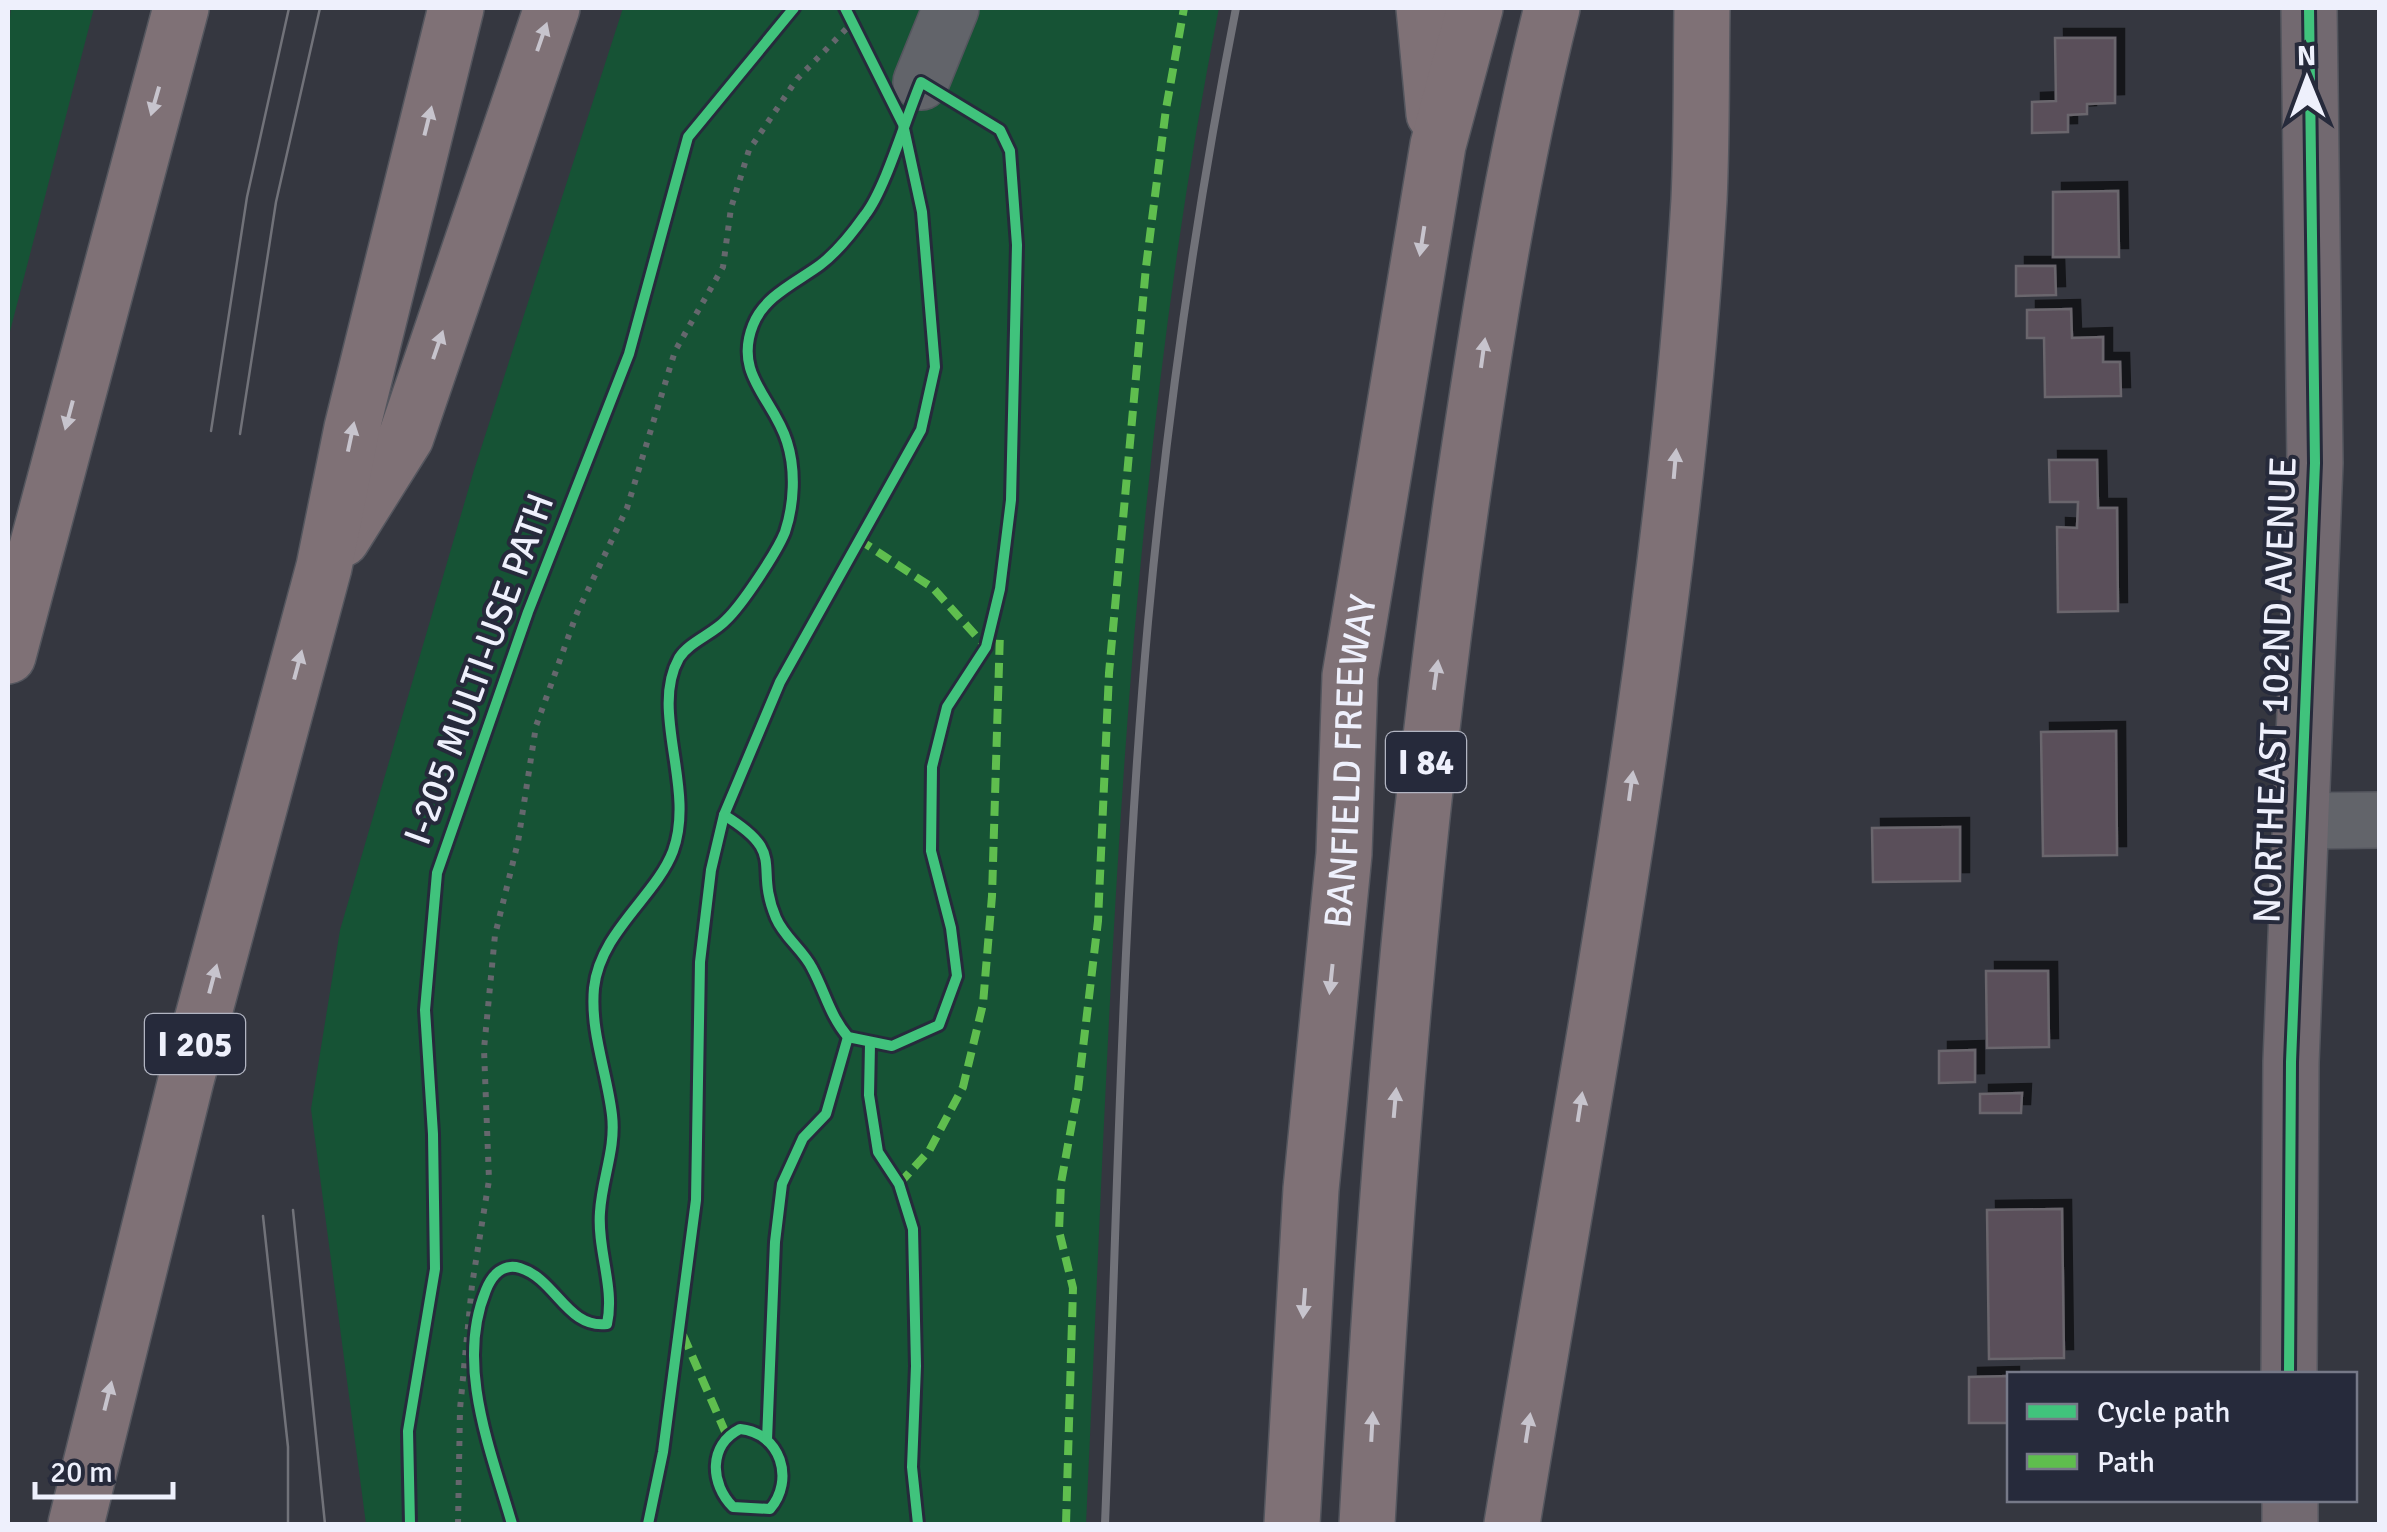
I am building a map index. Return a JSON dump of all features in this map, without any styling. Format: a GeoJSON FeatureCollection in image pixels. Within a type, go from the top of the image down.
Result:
{"type":"FeatureCollection","features":[{"type":"Feature","properties":{"kind":"highway"},"geometry":{"type":"LineString","coordinates":[[8,656],[182,8]]}},
{"type":"Feature","properties":{"kind":"highway","name":"I 205"},"geometry":{"type":"LineString","coordinates":[[76,1524],[186,1080],[324,566],[352,428],[456,8]]}},
{"type":"Feature","properties":{"kind":"highway"},"geometry":{"type":"LineString","coordinates":[[324,566],[406,437],[552,8]]}},
{"type":"Feature","properties":{"kind":"highway"},"geometry":{"type":"LineString","coordinates":[[1424,8],[1438,145]]}},
{"type":"Feature","properties":{"kind":"highway","name":"BANFIELD FREEWAY"},"geometry":{"type":"LineString","coordinates":[[1292,1524],[1312,1189],[1344,854],[1350,676],[1438,145],[1475,8]]}},
{"type":"Feature","properties":{"kind":"highway","name":"BANFIELD FREEWAY"},"geometry":{"type":"LineString","coordinates":[[1367,1524],[1382,1256],[1429,726],[1500,236],[1552,8]]}},
{"type":"Feature","properties":{"kind":"highway"},"geometry":{"type":"LineString","coordinates":[[1512,1524],[1628,812],[1671,506],[1699,199],[1702,8]]}},
{"type":"Feature","properties":{"kind":"main road","name":"NORTHEAST 102ND AVENUE"},"geometry":{"type":"LineString","coordinates":[[2289,1372],[2292,1062],[2315,463],[2309,8]]}},
{"type":"Feature","properties":{"kind":"street"},"geometry":{"type":"LineString","coordinates":[[921,82],[951,8]]}},
{"type":"Feature","properties":{"kind":"street"},"geometry":{"type":"LineString","coordinates":[[2300,821],[2380,820]]}},
{"type":"Feature","properties":{"kind":"path"},"geometry":{"type":"LineString","coordinates":[[458,1524],[460,1409],[472,1285],[489,1180],[484,1049],[493,954],[518,842],[536,726],[577,613],[627,508],[675,350],[723,267],[731,208],[749,150],[797,79],[852,23]]}},
{"type":"Feature","properties":{"kind":"green space"},"geometry":{"type":"Polygon","coordinates":[[[11,8],[94,8],[8,339],[8,38],[11,8]]]}},
{"type":"Feature","properties":{"kind":"green space"},"geometry":{"type":"Polygon","coordinates":[[[623,8],[1219,8],[1186,196],[1160,384],[1140,573],[1113,953],[1086,1524],[366,1524],[311,1109],[340,930],[474,470],[623,8]]]}},
{"type":"Feature","properties":{"kind":"building"},"geometry":{"type":"Polygon","coordinates":[[[2055,38],[2115,38],[2115,103],[2087,104],[2087,114],[2068,115],[2068,132],[2032,133],[2032,102],[2056,101],[2055,38]]]}},
{"type":"Feature","properties":{"kind":"building"},"geometry":{"type":"Polygon","coordinates":[[[2118,191],[2119,257],[2053,257],[2053,192],[2118,191]]]}},
{"type":"Feature","properties":{"kind":"building"},"geometry":{"type":"Polygon","coordinates":[[[2016,266],[2055,266],[2056,295],[2016,296],[2016,266]]]}},
{"type":"Feature","properties":{"kind":"building"},"geometry":{"type":"Polygon","coordinates":[[[2071,309],[2072,338],[2103,337],[2103,362],[2120,362],[2121,396],[2045,397],[2044,338],[2027,338],[2027,310],[2071,309]]]}},
{"type":"Feature","properties":{"kind":"building"},"geometry":{"type":"Polygon","coordinates":[[[2049,460],[2097,460],[2098,508],[2117,508],[2118,611],[2058,612],[2057,527],[2077,528],[2078,502],[2050,502],[2049,460]]]}},
{"type":"Feature","properties":{"kind":"building"},"geometry":{"type":"Polygon","coordinates":[[[2116,731],[2117,855],[2043,856],[2041,732],[2116,731]]]}},
{"type":"Feature","properties":{"kind":"building"},"geometry":{"type":"Polygon","coordinates":[[[1960,827],[1960,881],[1873,882],[1872,828],[1960,827]]]}},
{"type":"Feature","properties":{"kind":"building"},"geometry":{"type":"Polygon","coordinates":[[[1986,971],[2048,971],[2049,1047],[1987,1048],[1986,971]]]}},
{"type":"Feature","properties":{"kind":"building"},"geometry":{"type":"Polygon","coordinates":[[[1975,1050],[1975,1082],[1939,1083],[1939,1051],[1975,1050]]]}},
{"type":"Feature","properties":{"kind":"building"},"geometry":{"type":"Polygon","coordinates":[[[2022,1093],[2021,1113],[1980,1113],[1980,1094],[2022,1093]]]}},
{"type":"Feature","properties":{"kind":"building"},"geometry":{"type":"Polygon","coordinates":[[[2062,1209],[2064,1358],[1989,1359],[1987,1210],[2062,1209]]]}},
{"type":"Feature","properties":{"kind":"building"},"geometry":{"type":"Polygon","coordinates":[[[2007,1376],[2007,1423],[1969,1423],[1969,1377],[2007,1376]]]}},
{"type":"Feature","properties":{"kind":"tram line"},"geometry":{"type":"LineString","coordinates":[[211,431],[247,197],[289,8]]}},
{"type":"Feature","properties":{"kind":"tram line"},"geometry":{"type":"LineString","coordinates":[[240,434],[276,202],[320,8]]}},
{"type":"Feature","properties":{"kind":"tram line"},"geometry":{"type":"LineString","coordinates":[[293,1210],[325,1524]]}},
{"type":"Feature","properties":{"kind":"tram line"},"geometry":{"type":"LineString","coordinates":[[263,1216],[288,1447],[288,1524]]}},
{"type":"Feature","properties":{"kind":"railway"},"geometry":{"type":"LineString","coordinates":[[1105,1524],[1126,960],[1148,622],[1184,314],[1236,8]]}},
{"type":"Feature","properties":{"kind":"marked path"},"geometry":{"type":"LineString","coordinates":[[1066,1524],[1073,1288],[1059,1231],[1061,1183],[1078,1090],[1098,921],[1109,673],[1146,267],[1166,109],[1184,8]]}},
{"type":"Feature","properties":{"kind":"marked path"},"geometry":{"type":"LineString","coordinates":[[858,539],[933,588],[986,647]]}},
{"type":"Feature","properties":{"kind":"marked path"},"geometry":{"type":"LineString","coordinates":[[899,1184],[929,1151],[963,1087],[983,1004],[992,896],[1000,632]]}},
{"type":"Feature","properties":{"kind":"marked path"},"geometry":{"type":"LineString","coordinates":[[683,1335],[727,1436]]}},
{"type":"Feature","properties":{"kind":"cycle path","name":"I-205 MULTI-USE PATH"},"geometry":{"type":"LineString","coordinates":[[410,1524],[408,1431],[435,1269],[433,1134],[425,1010],[437,873],[528,612],[629,354],[688,137],[794,8]]}},
{"type":"Feature","properties":{"kind":"cycle path"},"geometry":{"type":"LineString","coordinates":[[648,1524],[663,1452],[696,1200],[700,962],[711,870],[724,815],[780,682],[921,430],[935,367],[922,212],[903,124],[845,8]]}},
{"type":"Feature","properties":{"kind":"cycle path"},"geometry":{"type":"LineString","coordinates":[[2289,1372],[2291,1062],[2315,463],[2309,8]]}},
{"type":"Feature","properties":{"kind":"cycle path"},"geometry":{"type":"LineString","coordinates":[[512,1524],[480,1408],[475,1378],[477,1319],[491,1280],[503,1269],[514,1267],[543,1282],[582,1319],[607,1324],[609,1296],[600,1212],[613,1128],[594,1020],[598,968],[606,949],[673,851],[679,827],[679,802],[669,702],[671,679],[679,658],[721,625],[741,603],[781,541],[790,510],[793,476],[787,442],[748,358],[753,325],[773,298],[826,260],[865,215],[888,170],[921,82],[1000,130],[1010,151],[1017,245],[1011,500],[1000,589],[986,647],[947,707],[932,767],[931,851],[951,928],[957,976],[939,1025],[892,1046],[848,1037],[808,961],[776,918],[763,851],[756,840],[724,815]]}},
{"type":"Feature","properties":{"kind":"cycle path"},"geometry":{"type":"LineString","coordinates":[[767,1440],[775,1242],[782,1184],[803,1138],[826,1114],[848,1037]]}},
{"type":"Feature","properties":{"kind":"cycle path"},"geometry":{"type":"LineString","coordinates":[[870,1044],[869,1095],[878,1152],[899,1184],[913,1229],[916,1366],[912,1467],[918,1524]]}},
{"type":"Feature","properties":{"kind":"cycle path"},"geometry":{"type":"LineString","coordinates":[[740,1429],[766,1439],[780,1460],[782,1485],[770,1509],[733,1507],[720,1487],[718,1455],[722,1445],[740,1429]]}}]}
